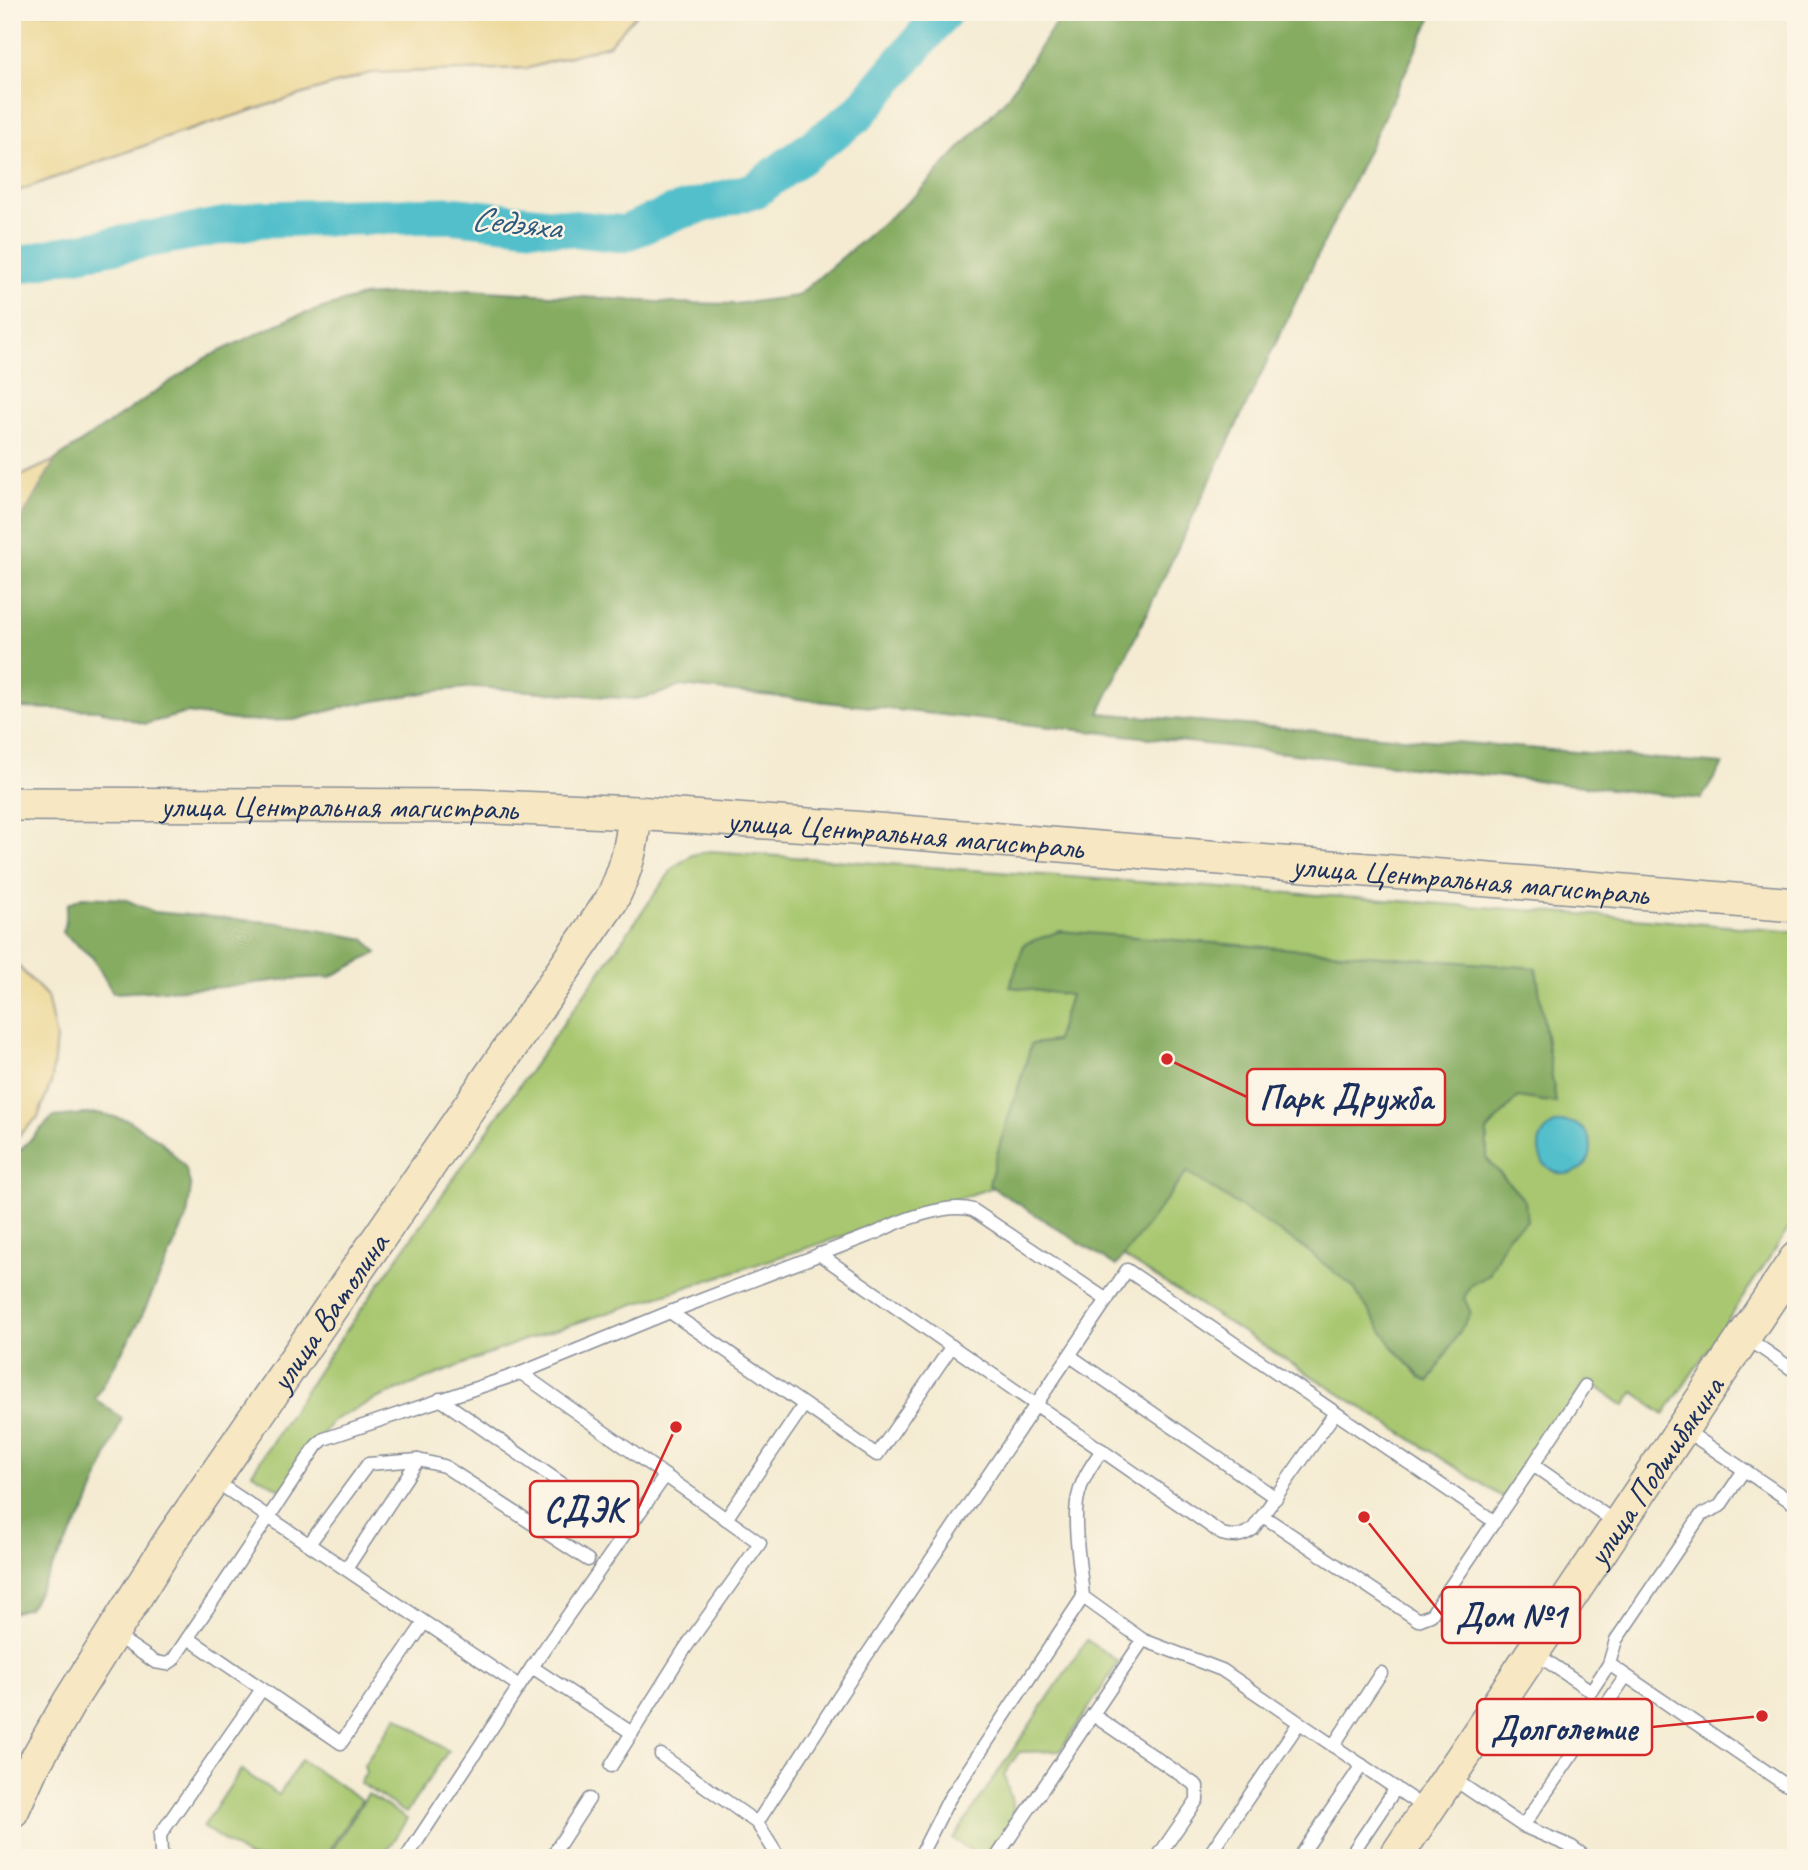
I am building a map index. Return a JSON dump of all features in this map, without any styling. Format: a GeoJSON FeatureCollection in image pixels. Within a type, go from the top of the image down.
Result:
{"type":"FeatureCollection","features":[{"type":"Feature","properties":{"kind":"street","name":"улица Центральная магистраль"},"geometry":{"type":"LineString","coordinates":[[12,804],[472,806],[635,813],[853,828],[1796,905]]}},
{"type":"Feature","properties":{"kind":"street","name":"улица Ватолина"},"geometry":{"type":"LineString","coordinates":[[12,1811],[37,1759],[112,1633],[212,1479],[611,901],[625,874],[632,845],[635,813]]}},
{"type":"Feature","properties":{"kind":"street","name":"улица Подшибякина"},"geometry":{"type":"LineString","coordinates":[[1395,1858],[1796,1259]]}},
{"type":"Feature","properties":{"kind":"lane"},"geometry":{"type":"LineString","coordinates":[[112,1633],[161,1664],[173,1660],[317,1445],[324,1439],[522,1373],[890,1226],[951,1207],[973,1210],[1107,1300]]}},
{"type":"Feature","properties":{"kind":"lane"},"geometry":{"type":"LineString","coordinates":[[819,1254],[1222,1534],[1237,1536],[1253,1528],[1335,1413]]}},
{"type":"Feature","properties":{"kind":"lane"},"geometry":{"type":"LineString","coordinates":[[757,1823],[856,1671],[1127,1270],[1495,1522]]}},
{"type":"Feature","properties":{"kind":"lane"},"geometry":{"type":"LineString","coordinates":[[670,1312],[877,1455],[952,1346]]}},
{"type":"Feature","properties":{"kind":"lane"},"geometry":{"type":"LineString","coordinates":[[1744,1336],[1796,1372]]}},
{"type":"Feature","properties":{"kind":"lane"},"geometry":{"type":"LineString","coordinates":[[1069,1356],[1276,1498]]}},
{"type":"Feature","properties":{"kind":"lane"},"geometry":{"type":"LineString","coordinates":[[522,1373],[760,1543],[686,1647],[611,1766]]}},
{"type":"Feature","properties":{"kind":"lane"},"geometry":{"type":"LineString","coordinates":[[1263,1516],[1419,1620],[1431,1615],[1586,1386]]}},
{"type":"Feature","properties":{"kind":"lane"},"geometry":{"type":"LineString","coordinates":[[440,1399],[626,1529]]}},
{"type":"Feature","properties":{"kind":"lane"},"geometry":{"type":"LineString","coordinates":[[726,1519],[804,1405]]}},
{"type":"Feature","properties":{"kind":"lane"},"geometry":{"type":"LineString","coordinates":[[1682,1428],[1796,1505]]}},
{"type":"Feature","properties":{"kind":"lane"},"geometry":{"type":"LineString","coordinates":[[919,1858],[949,1799],[1083,1597],[1076,1508],[1078,1494],[1086,1476],[1102,1450]]}},
{"type":"Feature","properties":{"kind":"lane"},"geometry":{"type":"LineString","coordinates":[[309,1545],[368,1464],[418,1460],[444,1466],[588,1560]]}},
{"type":"Feature","properties":{"kind":"lane"},"geometry":{"type":"LineString","coordinates":[[346,1569],[418,1460]]}},
{"type":"Feature","properties":{"kind":"lane"},"geometry":{"type":"LineString","coordinates":[[1533,1465],[1618,1524]]}},
{"type":"Feature","properties":{"kind":"lane"},"geometry":{"type":"LineString","coordinates":[[1591,1691],[1609,1664],[1616,1640],[1701,1516],[1720,1506],[1744,1470]]}},
{"type":"Feature","properties":{"kind":"lane"},"geometry":{"type":"LineString","coordinates":[[406,1858],[531,1667],[665,1476]]}},
{"type":"Feature","properties":{"kind":"lane"},"geometry":{"type":"LineString","coordinates":[[212,1479],[519,1686]]}},
{"type":"Feature","properties":{"kind":"lane"},"geometry":{"type":"LineString","coordinates":[[1083,1597],[1143,1640],[1222,1670],[1427,1809]]}},
{"type":"Feature","properties":{"kind":"lane"},"geometry":{"type":"LineString","coordinates":[[188,1638],[341,1743],[425,1623]]}},
{"type":"Feature","properties":{"kind":"lane"},"geometry":{"type":"LineString","coordinates":[[996,1858],[1143,1640]]}},
{"type":"Feature","properties":{"kind":"lane"},"geometry":{"type":"LineString","coordinates":[[1532,1651],[1591,1691],[1597,1717]]}},
{"type":"Feature","properties":{"kind":"lane"},"geometry":{"type":"LineString","coordinates":[[1609,1664],[1783,1783],[1796,1789]]}},
{"type":"Feature","properties":{"kind":"lane"},"geometry":{"type":"LineString","coordinates":[[531,1667],[632,1733]]}},
{"type":"Feature","properties":{"kind":"lane"},"geometry":{"type":"LineString","coordinates":[[1333,1746],[1381,1673]]}},
{"type":"Feature","properties":{"kind":"lane"},"geometry":{"type":"LineString","coordinates":[[1523,1825],[1626,1676]]}},
{"type":"Feature","properties":{"kind":"lane"},"geometry":{"type":"LineString","coordinates":[[165,1858],[161,1852],[160,1835],[262,1689]]}},
{"type":"Feature","properties":{"kind":"lane"},"geometry":{"type":"LineString","coordinates":[[1093,1714],[1197,1786],[1197,1800],[1157,1858]]}},
{"type":"Feature","properties":{"kind":"lane"},"geometry":{"type":"LineString","coordinates":[[1207,1858],[1299,1723]]}},
{"type":"Feature","properties":{"kind":"lane"},"geometry":{"type":"LineString","coordinates":[[661,1755],[757,1823],[779,1858]]}},
{"type":"Feature","properties":{"kind":"lane"},"geometry":{"type":"LineString","coordinates":[[1299,1858],[1362,1765]]}},
{"type":"Feature","properties":{"kind":"lane"},"geometry":{"type":"LineString","coordinates":[[1449,1776],[1523,1825],[1572,1847],[1587,1858]]}},
{"type":"Feature","properties":{"kind":"lane"},"geometry":{"type":"LineString","coordinates":[[1349,1858],[1396,1788]]}},
{"type":"Feature","properties":{"kind":"lane"},"geometry":{"type":"LineString","coordinates":[[556,1856],[590,1799]]}},
{"type":"Feature","properties":{"kind":"green space"},"geometry":{"type":"Polygon","coordinates":[[[1063,12],[1434,12],[1099,713],[1723,764],[1701,799],[681,686],[635,699],[476,687],[351,705],[294,720],[241,721],[187,713],[145,724],[99,710],[20,708],[12,702],[12,536],[55,460],[205,358],[291,318],[362,296],[472,290],[673,303],[736,304],[797,296],[918,193],[1006,99],[1063,12]]]}},
{"type":"Feature","properties":{"kind":"green space"},"geometry":{"type":"Polygon","coordinates":[[[710,851],[1796,932],[1796,1218],[1664,1415],[1634,1392],[1624,1406],[1587,1380],[1509,1501],[1124,1257],[997,1186],[521,1341],[376,1399],[333,1420],[282,1490],[252,1473],[322,1365],[674,867],[692,855],[710,851]]]}},
{"type":"Feature","properties":{"kind":"green space"},"geometry":{"type":"Polygon","coordinates":[[[82,897],[124,899],[154,912],[279,923],[365,939],[377,953],[330,977],[223,987],[113,993],[93,958],[63,933],[68,904],[82,897]]]}},
{"type":"Feature","properties":{"kind":"green space"},"geometry":{"type":"Polygon","coordinates":[[[1060,931],[1536,968],[1556,1103],[1518,1097],[1487,1131],[1487,1159],[1525,1201],[1527,1221],[1508,1235],[1489,1275],[1471,1285],[1464,1298],[1471,1313],[1429,1382],[1421,1378],[1393,1347],[1353,1287],[1304,1248],[1187,1172],[1116,1266],[989,1185],[1031,1044],[1056,1041],[1070,995],[1010,987],[1024,944],[1060,931]]]}},
{"type":"Feature","properties":{"kind":"green space"},"geometry":{"type":"Polygon","coordinates":[[[97,1113],[128,1120],[162,1142],[185,1167],[191,1187],[187,1217],[140,1320],[95,1399],[122,1418],[87,1507],[29,1608],[12,1613],[12,1158],[53,1117],[97,1113]]]}},
{"type":"Feature","properties":{"kind":"green space"},"geometry":{"type":"Polygon","coordinates":[[[1087,1640],[1119,1662],[1060,1751],[1019,1752],[1004,1775],[1016,1816],[988,1858],[982,1858],[953,1839],[1087,1640]]]}},
{"type":"Feature","properties":{"kind":"green space"},"geometry":{"type":"Polygon","coordinates":[[[397,1716],[448,1751],[406,1813],[360,1783],[366,1773],[364,1765],[397,1716]]]}},
{"type":"Feature","properties":{"kind":"green space"},"geometry":{"type":"Polygon","coordinates":[[[301,1760],[362,1800],[324,1858],[250,1858],[203,1827],[241,1770],[279,1795],[301,1760]]]}},
{"type":"Feature","properties":{"kind":"green space"},"geometry":{"type":"Polygon","coordinates":[[[368,1794],[407,1819],[382,1858],[327,1858],[368,1794]]]}},
{"type":"Feature","properties":{"kind":"sand"},"geometry":{"type":"Polygon","coordinates":[[[12,12],[638,12],[609,45],[529,68],[370,73],[177,134],[12,193],[12,12]]]}},
{"type":"Feature","properties":{"kind":"sand"},"geometry":{"type":"Polygon","coordinates":[[[55,460],[12,536],[12,480],[55,460]]]}},
{"type":"Feature","properties":{"kind":"sand"},"geometry":{"type":"Polygon","coordinates":[[[12,960],[47,996],[56,1038],[52,1080],[38,1117],[12,1142],[12,960]]]}},
{"type":"Feature","properties":{"kind":"water"},"geometry":{"type":"Polygon","coordinates":[[[1565,1122],[1575,1124],[1583,1130],[1589,1138],[1589,1158],[1583,1166],[1575,1172],[1565,1174],[1555,1172],[1547,1166],[1541,1158],[1539,1148],[1541,1138],[1547,1130],[1555,1124],[1565,1122]]]}},
{"type":"Feature","properties":{"kind":"waterway","name":"Седэяха"},"geometry":{"type":"LineString","coordinates":[[12,267],[56,256],[261,219],[450,215],[623,234],[673,213],[755,190],[857,115],[944,12]]}},
{"type":"Feature","properties":{"kind":"place","name":"Парк Дружба"},"geometry":{"type":"Point","coordinates":[1167,1059]}},
{"type":"Feature","properties":{"kind":"place","name":"СДЭК"},"geometry":{"type":"Point","coordinates":[676,1427]}},
{"type":"Feature","properties":{"kind":"place","name":"Дом №1"},"geometry":{"type":"Point","coordinates":[1364,1517]}},
{"type":"Feature","properties":{"kind":"place","name":"Долголетие"},"geometry":{"type":"Point","coordinates":[1762,1716]}}]}
